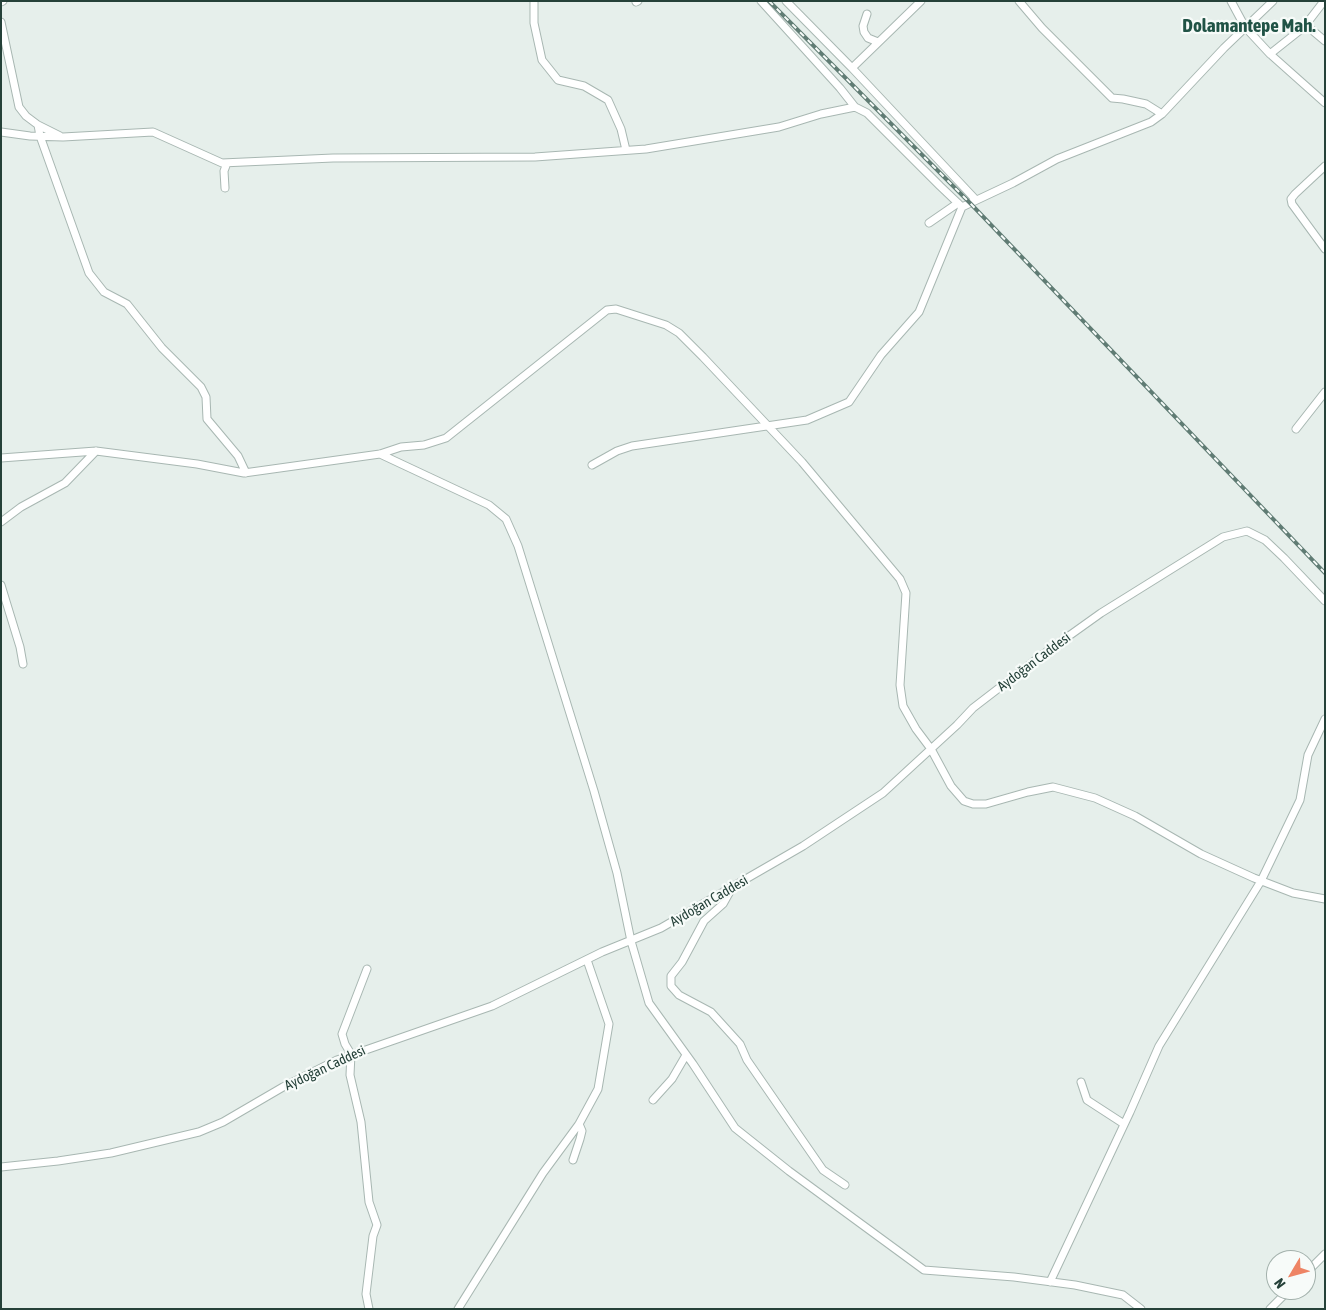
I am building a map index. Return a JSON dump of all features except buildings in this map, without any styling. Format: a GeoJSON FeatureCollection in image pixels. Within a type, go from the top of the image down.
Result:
{"type":"FeatureCollection","features":[{"type":"Feature","properties":{"kind":"street"},"geometry":{"type":"LineString","coordinates":[[534,1],[534,23],[542,60],[558,80],[584,86],[608,100],[621,129],[626,150]]}},
{"type":"Feature","properties":{"kind":"street"},"geometry":{"type":"LineString","coordinates":[[761,1],[855,107],[867,113],[960,205]]}},
{"type":"Feature","properties":{"kind":"street"},"geometry":{"type":"LineString","coordinates":[[786,1],[976,200]]}},
{"type":"Feature","properties":{"kind":"street"},"geometry":{"type":"LineString","coordinates":[[852,68],[920,1]]}},
{"type":"Feature","properties":{"kind":"street"},"geometry":{"type":"LineString","coordinates":[[1018,1],[1042,28],[1112,98],[1123,98],[1146,104],[1162,114]]}},
{"type":"Feature","properties":{"kind":"street"},"geometry":{"type":"LineString","coordinates":[[1231,1],[1245,27],[1270,54],[1325,103]]}},
{"type":"Feature","properties":{"kind":"street"},"geometry":{"type":"LineString","coordinates":[[929,223],[960,205],[976,200],[1013,183],[1057,159],[1151,122],[1162,114],[1245,27],[1273,1]]}},
{"type":"Feature","properties":{"kind":"street"},"geometry":{"type":"LineString","coordinates":[[1270,54],[1306,25],[1324,1]]}},
{"type":"Feature","properties":{"kind":"street"},"geometry":{"type":"LineString","coordinates":[[867,14],[863,26],[864,32],[868,38],[878,42]]}},
{"type":"Feature","properties":{"kind":"street"},"geometry":{"type":"LineString","coordinates":[[1,22],[19,107],[26,116],[38,125],[63,137]]}},
{"type":"Feature","properties":{"kind":"street"},"geometry":{"type":"LineString","coordinates":[[1306,25],[1325,41]]}},
{"type":"Feature","properties":{"kind":"street"},"geometry":{"type":"LineString","coordinates":[[1,132],[63,137],[153,132],[222,163],[333,158],[535,157],[646,149],[778,127],[821,114],[855,107]]}},
{"type":"Feature","properties":{"kind":"street"},"geometry":{"type":"LineString","coordinates":[[38,125],[40,136],[89,274],[104,292],[127,304],[162,348],[201,387],[206,397],[207,419],[238,456],[246,473]]}},
{"type":"Feature","properties":{"kind":"street"},"geometry":{"type":"LineString","coordinates":[[225,188],[224,171],[227,163]]}},
{"type":"Feature","properties":{"kind":"street"},"geometry":{"type":"LineString","coordinates":[[1325,166],[1294,194],[1291,200],[1325,249]]}},
{"type":"Feature","properties":{"kind":"street"},"geometry":{"type":"LineString","coordinates":[[592,465],[617,451],[632,446],[807,420],[849,402],[881,355],[919,312],[960,205]]}},
{"type":"Feature","properties":{"kind":"street"},"geometry":{"type":"LineString","coordinates":[[1,458],[96,451],[197,464],[246,473],[380,454],[401,447],[424,445],[446,438],[607,310],[616,309],[640,316],[666,325],[679,333],[802,462],[900,579],[906,593],[900,685],[903,706],[916,729],[931,749],[951,786],[964,801],[973,804],[986,804],[1028,792],[1053,788],[1095,798],[1135,816],[1201,854],[1260,880],[1293,893],[1325,899]]}},
{"type":"Feature","properties":{"kind":"street"},"geometry":{"type":"LineString","coordinates":[[1296,429],[1325,392]]}},
{"type":"Feature","properties":{"kind":"street"},"geometry":{"type":"LineString","coordinates":[[1,522],[21,507],[65,483],[96,451]]}},
{"type":"Feature","properties":{"kind":"street"},"geometry":{"type":"LineString","coordinates":[[380,454],[489,505],[506,519],[518,546],[594,791],[617,873],[631,941],[649,1003],[735,1128],[796,1177],[924,1270],[1014,1277],[1123,1295],[1141,1309]]}},
{"type":"Feature","properties":{"kind":"street","name":"Aydoğan Caddesi"},"geometry":{"type":"LineString","coordinates":[[1,1167],[58,1161],[111,1152],[199,1132],[223,1122],[337,1060],[492,1006],[587,960],[660,928],[803,846],[883,793],[973,708],[1038,658],[1101,613],[1223,537],[1247,531],[1265,540],[1325,601]]}},
{"type":"Feature","properties":{"kind":"street"},"geometry":{"type":"LineString","coordinates":[[1,585],[20,647],[23,664]]}},
{"type":"Feature","properties":{"kind":"street"},"geometry":{"type":"LineString","coordinates":[[1050,1282],[1159,1046],[1260,880],[1300,800],[1308,755],[1325,719]]}},
{"type":"Feature","properties":{"kind":"street"},"geometry":{"type":"LineString","coordinates":[[733,886],[724,904],[704,921],[682,962],[671,976],[671,986],[679,995],[711,1012],[740,1044],[746,1060],[823,1170],[844,1184]]}},
{"type":"Feature","properties":{"kind":"street"},"geometry":{"type":"LineString","coordinates":[[458,1309],[542,1173],[579,1124],[598,1089],[609,1024],[587,960]]}},
{"type":"Feature","properties":{"kind":"street"},"geometry":{"type":"LineString","coordinates":[[367,969],[342,1034],[351,1054],[350,1075],[361,1122],[370,1202],[377,1225],[366,1294],[369,1309]]}},
{"type":"Feature","properties":{"kind":"street"},"geometry":{"type":"LineString","coordinates":[[653,1100],[672,1079],[686,1055]]}},
{"type":"Feature","properties":{"kind":"street"},"geometry":{"type":"LineString","coordinates":[[1081,1082],[1087,1100],[1124,1124]]}},
{"type":"Feature","properties":{"kind":"street"},"geometry":{"type":"LineString","coordinates":[[573,1160],[582,1131],[579,1124]]}},
{"type":"Feature","properties":{"kind":"street"},"geometry":{"type":"LineString","coordinates":[[1316,1263],[1325,1254]]}},
{"type":"Feature","properties":{"kind":"street"},"geometry":{"type":"LineString","coordinates":[[1270,1309],[1279,1300]]}},
{"type":"Feature","properties":{"kind":"railway"},"geometry":{"type":"LineString","coordinates":[[769,1],[970,203],[1325,573]]}},
{"type":"Feature","properties":{"kind":"district","name":"Dolamantepe Mah."},"geometry":{"type":"Point","coordinates":[1249,26]}}]}
